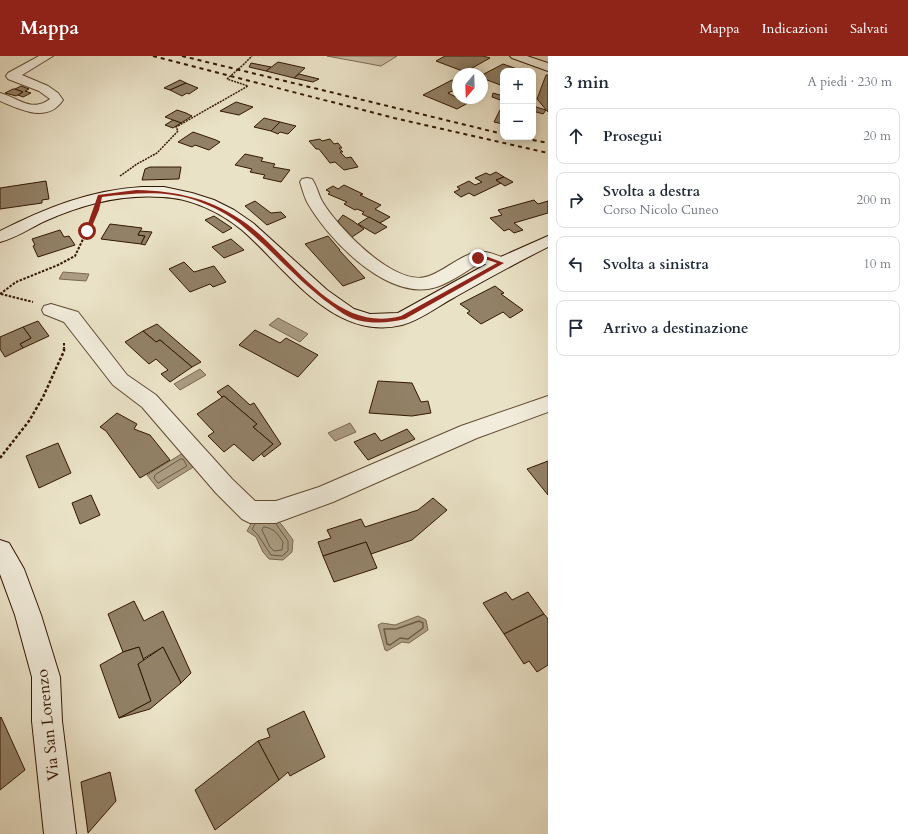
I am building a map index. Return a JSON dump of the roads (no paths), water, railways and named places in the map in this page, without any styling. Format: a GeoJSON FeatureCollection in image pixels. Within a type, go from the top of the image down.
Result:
{"type":"FeatureCollection","features":[{"type":"Feature","properties":{"kind":"street"},"geometry":{"type":"LineString","coordinates":[[0,96],[23,108],[31,110],[42,109],[54,104],[57,100],[54,96],[28,81],[12,76],[47,56]]}},
{"type":"Feature","properties":{"kind":"street"},"geometry":{"type":"LineString","coordinates":[[516,56],[548,66]]}},
{"type":"Feature","properties":{"kind":"street"},"geometry":{"type":"LineString","coordinates":[[307,182],[314,200],[344,239],[369,263],[384,274],[399,280],[417,284],[429,283],[478,258],[488,258],[502,263]]}},
{"type":"Feature","properties":{"kind":"street"},"geometry":{"type":"LineString","coordinates":[[0,236],[61,207],[104,195],[136,191],[164,192],[196,199],[223,211],[246,226],[315,291],[344,312],[357,318],[372,321],[388,321],[403,318],[502,263],[548,242]]}},
{"type":"Feature","properties":{"kind":"street"},"geometry":{"type":"LineString","coordinates":[[51,310],[71,317],[120,380],[149,402],[224,486],[250,512],[276,512],[324,495],[469,432],[548,404]]}},
{"type":"Feature","properties":{"kind":"street","name":"Via San Lorenzo"},"geometry":{"type":"LineString","coordinates":[[0,551],[11,569],[28,615],[46,677],[47,721],[60,834]]}},
{"type":"Feature","properties":{"kind":"water"},"geometry":{"type":"Polygon","coordinates":[[[63,272],[89,274],[86,281],[59,279],[63,272]]]}},
{"type":"Feature","properties":{"kind":"water"},"geometry":{"type":"Polygon","coordinates":[[[278,318],[308,334],[300,342],[269,325],[278,318]]]}},
{"type":"Feature","properties":{"kind":"water"},"geometry":{"type":"Polygon","coordinates":[[[200,369],[206,375],[180,390],[174,384],[200,369]]]}},
{"type":"Feature","properties":{"kind":"water"},"geometry":{"type":"Polygon","coordinates":[[[350,423],[356,432],[335,441],[328,433],[350,423]]]}},
{"type":"Feature","properties":{"kind":"water"},"geometry":{"type":"Polygon","coordinates":[[[183,453],[195,466],[158,489],[147,475],[183,453]]]}},
{"type":"Feature","properties":{"kind":"water"},"geometry":{"type":"Polygon","coordinates":[[[277,520],[293,540],[292,552],[283,560],[269,559],[263,552],[256,537],[247,531],[252,522],[277,520]]]}},
{"type":"Feature","properties":{"kind":"water"},"geometry":{"type":"Polygon","coordinates":[[[418,616],[426,620],[428,630],[409,643],[402,642],[387,651],[385,650],[378,625],[382,623],[395,625],[418,616]]]}},
{"type":"Feature","properties":{"kind":"railway"},"geometry":{"type":"LineString","coordinates":[[153,56],[394,118],[548,153]]}},
{"type":"Feature","properties":{"kind":"railway"},"geometry":{"type":"LineString","coordinates":[[182,56],[500,133]]}},
{"type":"Feature","properties":{"kind":"railway"},"geometry":{"type":"LineString","coordinates":[[532,140],[548,143]]}}]}
